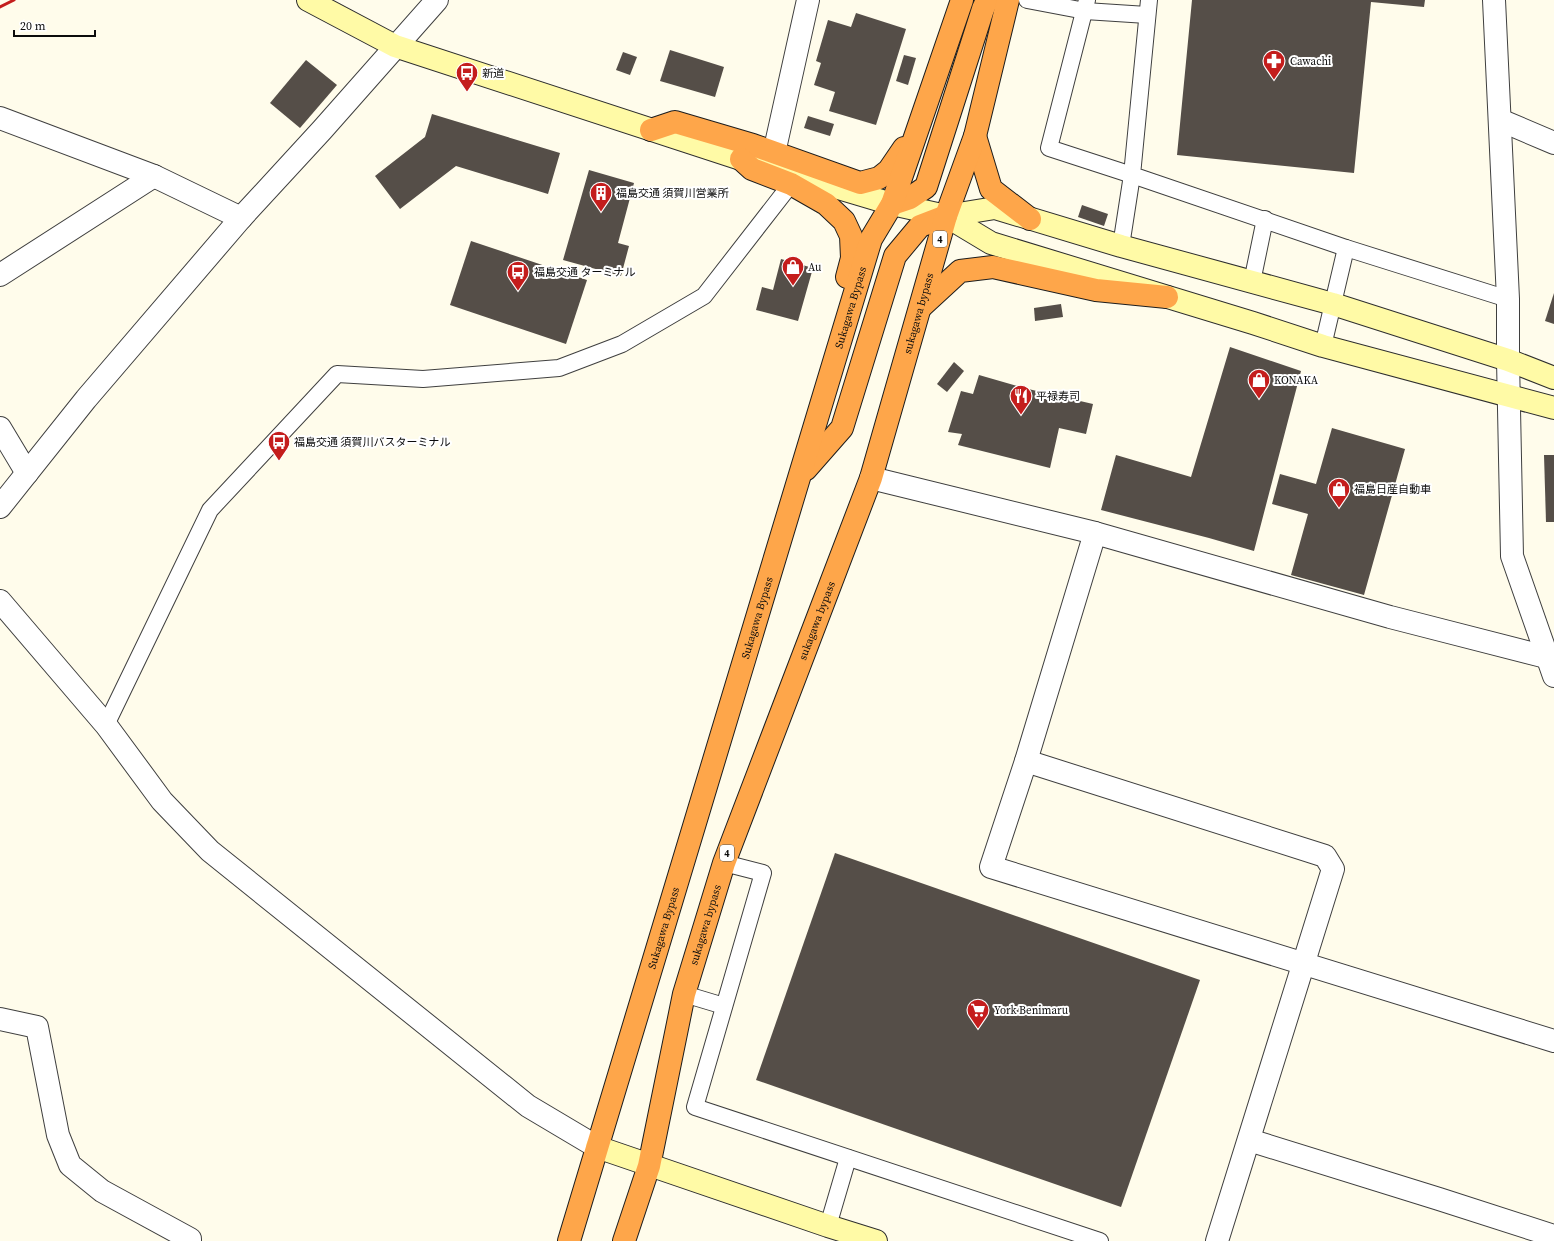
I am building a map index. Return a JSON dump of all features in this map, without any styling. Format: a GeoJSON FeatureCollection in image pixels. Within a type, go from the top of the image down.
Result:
{"type":"FeatureCollection","features":[{"type":"Feature","properties":{"kind":"highway","name":"Sukagawa Bypass"},"geometry":{"type":"LineString","coordinates":[[569,1241],[871,239],[892,204],[962,0]]}},
{"type":"Feature","properties":{"kind":"highway"},"geometry":{"type":"LineString","coordinates":[[892,204],[910,198],[926,186],[987,0]]}},
{"type":"Feature","properties":{"kind":"highway","name":"sukagawa bypass"},"geometry":{"type":"LineString","coordinates":[[624,1241],[648,1166],[684,994],[724,863],[871,478],[922,306],[946,216],[975,136],[1008,0]]}},
{"type":"Feature","properties":{"kind":"highway"},"geometry":{"type":"LineString","coordinates":[[651,130],[675,122],[753,145],[860,183],[880,178],[889,170],[918,125]]}},
{"type":"Feature","properties":{"kind":"highway"},"geometry":{"type":"LineString","coordinates":[[975,136],[991,189],[1030,219]]}},
{"type":"Feature","properties":{"kind":"highway"},"geometry":{"type":"LineString","coordinates":[[741,159],[752,168],[791,184],[826,204],[844,221],[851,236],[852,258],[823,358],[814,431]]}},
{"type":"Feature","properties":{"kind":"highway"},"geometry":{"type":"LineString","coordinates":[[801,474],[842,428],[895,256],[920,226],[946,216]]}},
{"type":"Feature","properties":{"kind":"highway"},"geometry":{"type":"LineString","coordinates":[[922,306],[960,272],[993,268],[1096,290],[1167,297]]}},
{"type":"Feature","properties":{"kind":"street"},"geometry":{"type":"LineString","coordinates":[[308,0],[395,46],[741,159],[892,204],[946,216],[992,243],[1323,346],[1554,408]]}},
{"type":"Feature","properties":{"kind":"street"},"geometry":{"type":"LineString","coordinates":[[0,506],[86,399],[241,218],[322,130],[437,0]]}},
{"type":"Feature","properties":{"kind":"street"},"geometry":{"type":"LineString","coordinates":[[774,153],[808,0]]}},
{"type":"Feature","properties":{"kind":"street"},"geometry":{"type":"LineString","coordinates":[[1494,0],[1508,299],[1512,556],[1552,664]]}},
{"type":"Feature","properties":{"kind":"street"},"geometry":{"type":"LineString","coordinates":[[0,118],[154,176],[241,218]]}},
{"type":"Feature","properties":{"kind":"street"},"geometry":{"type":"LineString","coordinates":[[1500,120],[1554,143]]}},
{"type":"Feature","properties":{"kind":"street"},"geometry":{"type":"LineString","coordinates":[[0,275],[154,176]]}},
{"type":"Feature","properties":{"kind":"street"},"geometry":{"type":"LineString","coordinates":[[946,216],[994,208],[1121,246],[1333,304],[1508,360],[1554,378]]}},
{"type":"Feature","properties":{"kind":"street"},"geometry":{"type":"LineString","coordinates":[[0,428],[27,473]]}},
{"type":"Feature","properties":{"kind":"street"},"geometry":{"type":"LineString","coordinates":[[871,478],[1095,533],[1552,664]]}},
{"type":"Feature","properties":{"kind":"street"},"geometry":{"type":"LineString","coordinates":[[1095,533],[1026,761],[991,867],[1554,1041]]}},
{"type":"Feature","properties":{"kind":"street"},"geometry":{"type":"LineString","coordinates":[[0,601],[106,725],[162,801],[210,851],[528,1106],[597,1147],[648,1166],[873,1241]]}},
{"type":"Feature","properties":{"kind":"street"},"geometry":{"type":"LineString","coordinates":[[1026,761],[1325,856],[1333,869],[1217,1241]]}},
{"type":"Feature","properties":{"kind":"street"},"geometry":{"type":"LineString","coordinates":[[0,1019],[37,1027],[58,1135],[70,1165],[102,1191],[190,1239],[190,1241]]}},
{"type":"Feature","properties":{"kind":"street"},"geometry":{"type":"LineString","coordinates":[[1249,1140],[1554,1236]]}},
{"type":"Feature","properties":{"kind":"lane"},"geometry":{"type":"LineString","coordinates":[[1028,0],[1148,8],[1132,175],[1121,246]]}},
{"type":"Feature","properties":{"kind":"lane"},"geometry":{"type":"LineString","coordinates":[[1086,5],[1048,148],[1265,219],[1346,248],[1508,299]]}},
{"type":"Feature","properties":{"kind":"lane"},"geometry":{"type":"LineString","coordinates":[[106,725],[210,510],[336,374],[423,379],[559,368],[622,344],[704,296],[791,184]]}},
{"type":"Feature","properties":{"kind":"lane"},"geometry":{"type":"LineString","coordinates":[[1252,282],[1265,219]]}},
{"type":"Feature","properties":{"kind":"lane"},"geometry":{"type":"LineString","coordinates":[[1323,346],[1346,248]]}},
{"type":"Feature","properties":{"kind":"lane"},"geometry":{"type":"LineString","coordinates":[[724,863],[763,873],[694,1107],[1100,1241]]}},
{"type":"Feature","properties":{"kind":"lane"},"geometry":{"type":"LineString","coordinates":[[684,994],[724,1006]]}},
{"type":"Feature","properties":{"kind":"lane"},"geometry":{"type":"LineString","coordinates":[[828,1226],[848,1158]]}},
{"type":"Feature","properties":{"kind":"building","name":"Cawachi"},"geometry":{"type":"Polygon","coordinates":[[[1192,0],[1425,0],[1424,7],[1371,2],[1354,173],[1177,155],[1192,0]]]}},
{"type":"Feature","properties":{"kind":"building"},"geometry":{"type":"Polygon","coordinates":[[[856,13],[906,29],[876,125],[829,111],[835,92],[814,85],[821,63],[816,61],[828,20],[851,27],[856,13]]]}},
{"type":"Feature","properties":{"kind":"building"},"geometry":{"type":"Polygon","coordinates":[[[670,50],[724,67],[715,97],[660,81],[670,50]]]}},
{"type":"Feature","properties":{"kind":"building"},"geometry":{"type":"Polygon","coordinates":[[[623,52],[637,57],[630,75],[616,70],[623,52]]]}},
{"type":"Feature","properties":{"kind":"building"},"geometry":{"type":"Polygon","coordinates":[[[904,55],[916,58],[908,85],[896,81],[904,55]]]}},
{"type":"Feature","properties":{"kind":"building"},"geometry":{"type":"Polygon","coordinates":[[[306,60],[337,85],[300,128],[270,103],[306,60]]]}},
{"type":"Feature","properties":{"kind":"building"},"geometry":{"type":"Polygon","coordinates":[[[432,114],[560,153],[548,194],[456,166],[400,209],[375,176],[425,137],[432,114]]]}},
{"type":"Feature","properties":{"kind":"building"},"geometry":{"type":"Polygon","coordinates":[[[808,116],[834,124],[830,136],[804,128],[808,116]]]}},
{"type":"Feature","properties":{"kind":"building","name":"福島交通 須賀川営業所"},"geometry":{"type":"Polygon","coordinates":[[[589,170],[634,183],[618,243],[629,246],[621,276],[563,260],[589,170]]]}},
{"type":"Feature","properties":{"kind":"building"},"geometry":{"type":"Polygon","coordinates":[[[1082,205],[1108,214],[1104,226],[1078,217],[1082,205]]]}},
{"type":"Feature","properties":{"kind":"building","name":"福島交通 ターミナル"},"geometry":{"type":"Polygon","coordinates":[[[471,241],[587,280],[566,344],[450,305],[471,241]]]}},
{"type":"Feature","properties":{"kind":"building"},"geometry":{"type":"Polygon","coordinates":[[[781,259],[813,268],[798,321],[756,310],[762,287],[773,290],[781,259]]]}},
{"type":"Feature","properties":{"kind":"building"},"geometry":{"type":"Polygon","coordinates":[[[1554,293],[1554,324],[1545,321],[1554,293]]]}},
{"type":"Feature","properties":{"kind":"building"},"geometry":{"type":"Polygon","coordinates":[[[1061,304],[1063,317],[1035,321],[1034,308],[1061,304]]]}},
{"type":"Feature","properties":{"kind":"building"},"geometry":{"type":"Polygon","coordinates":[[[1230,347],[1301,371],[1254,551],[1101,510],[1116,455],[1191,477],[1230,347]]]}},
{"type":"Feature","properties":{"kind":"building"},"geometry":{"type":"Polygon","coordinates":[[[954,362],[964,371],[947,392],[937,384],[954,362]]]}},
{"type":"Feature","properties":{"kind":"building","name":"平禄寿司"},"geometry":{"type":"Polygon","coordinates":[[[979,375],[1024,388],[1093,404],[1086,434],[1059,428],[1050,468],[958,445],[962,434],[948,432],[961,391],[973,394],[979,375]]]}},
{"type":"Feature","properties":{"kind":"building","name":"福島日産自動車"},"geometry":{"type":"Polygon","coordinates":[[[1332,428],[1405,449],[1364,595],[1291,575],[1308,514],[1272,504],[1280,474],[1316,484],[1332,428]]]}},
{"type":"Feature","properties":{"kind":"building"},"geometry":{"type":"Polygon","coordinates":[[[1544,455],[1554,455],[1554,522],[1546,522],[1544,455]]]}},
{"type":"Feature","properties":{"kind":"building","name":"York Benimaru"},"geometry":{"type":"Polygon","coordinates":[[[835,853],[1200,980],[1121,1207],[756,1080],[835,853]]]}},
{"type":"Feature","properties":{"kind":"railway"},"geometry":{"type":"LineString","coordinates":[[0,7],[14,0]]}},
{"type":"Feature","properties":{"kind":"place","name":"Cawachi"},"geometry":{"type":"Point","coordinates":[1274,80]}},
{"type":"Feature","properties":{"kind":"place","name":"新道"},"geometry":{"type":"Point","coordinates":[467,92]}},
{"type":"Feature","properties":{"kind":"place","name":"福島交通 須賀川営業所"},"geometry":{"type":"Point","coordinates":[601,212]}},
{"type":"Feature","properties":{"kind":"place","name":"Au"},"geometry":{"type":"Point","coordinates":[793,286]}},
{"type":"Feature","properties":{"kind":"place","name":"福島交通 ターミナル"},"geometry":{"type":"Point","coordinates":[518,292]}},
{"type":"Feature","properties":{"kind":"place","name":"KONAKA"},"geometry":{"type":"Point","coordinates":[1259,400]}},
{"type":"Feature","properties":{"kind":"place","name":"平禄寿司"},"geometry":{"type":"Point","coordinates":[1021,416]}},
{"type":"Feature","properties":{"kind":"place","name":"福島交通 須賀川バスターミナル"},"geometry":{"type":"Point","coordinates":[279,462]}},
{"type":"Feature","properties":{"kind":"place","name":"福島日産自動車"},"geometry":{"type":"Point","coordinates":[1339,508]}},
{"type":"Feature","properties":{"kind":"place","name":"York Benimaru"},"geometry":{"type":"Point","coordinates":[978,1030]}}]}
